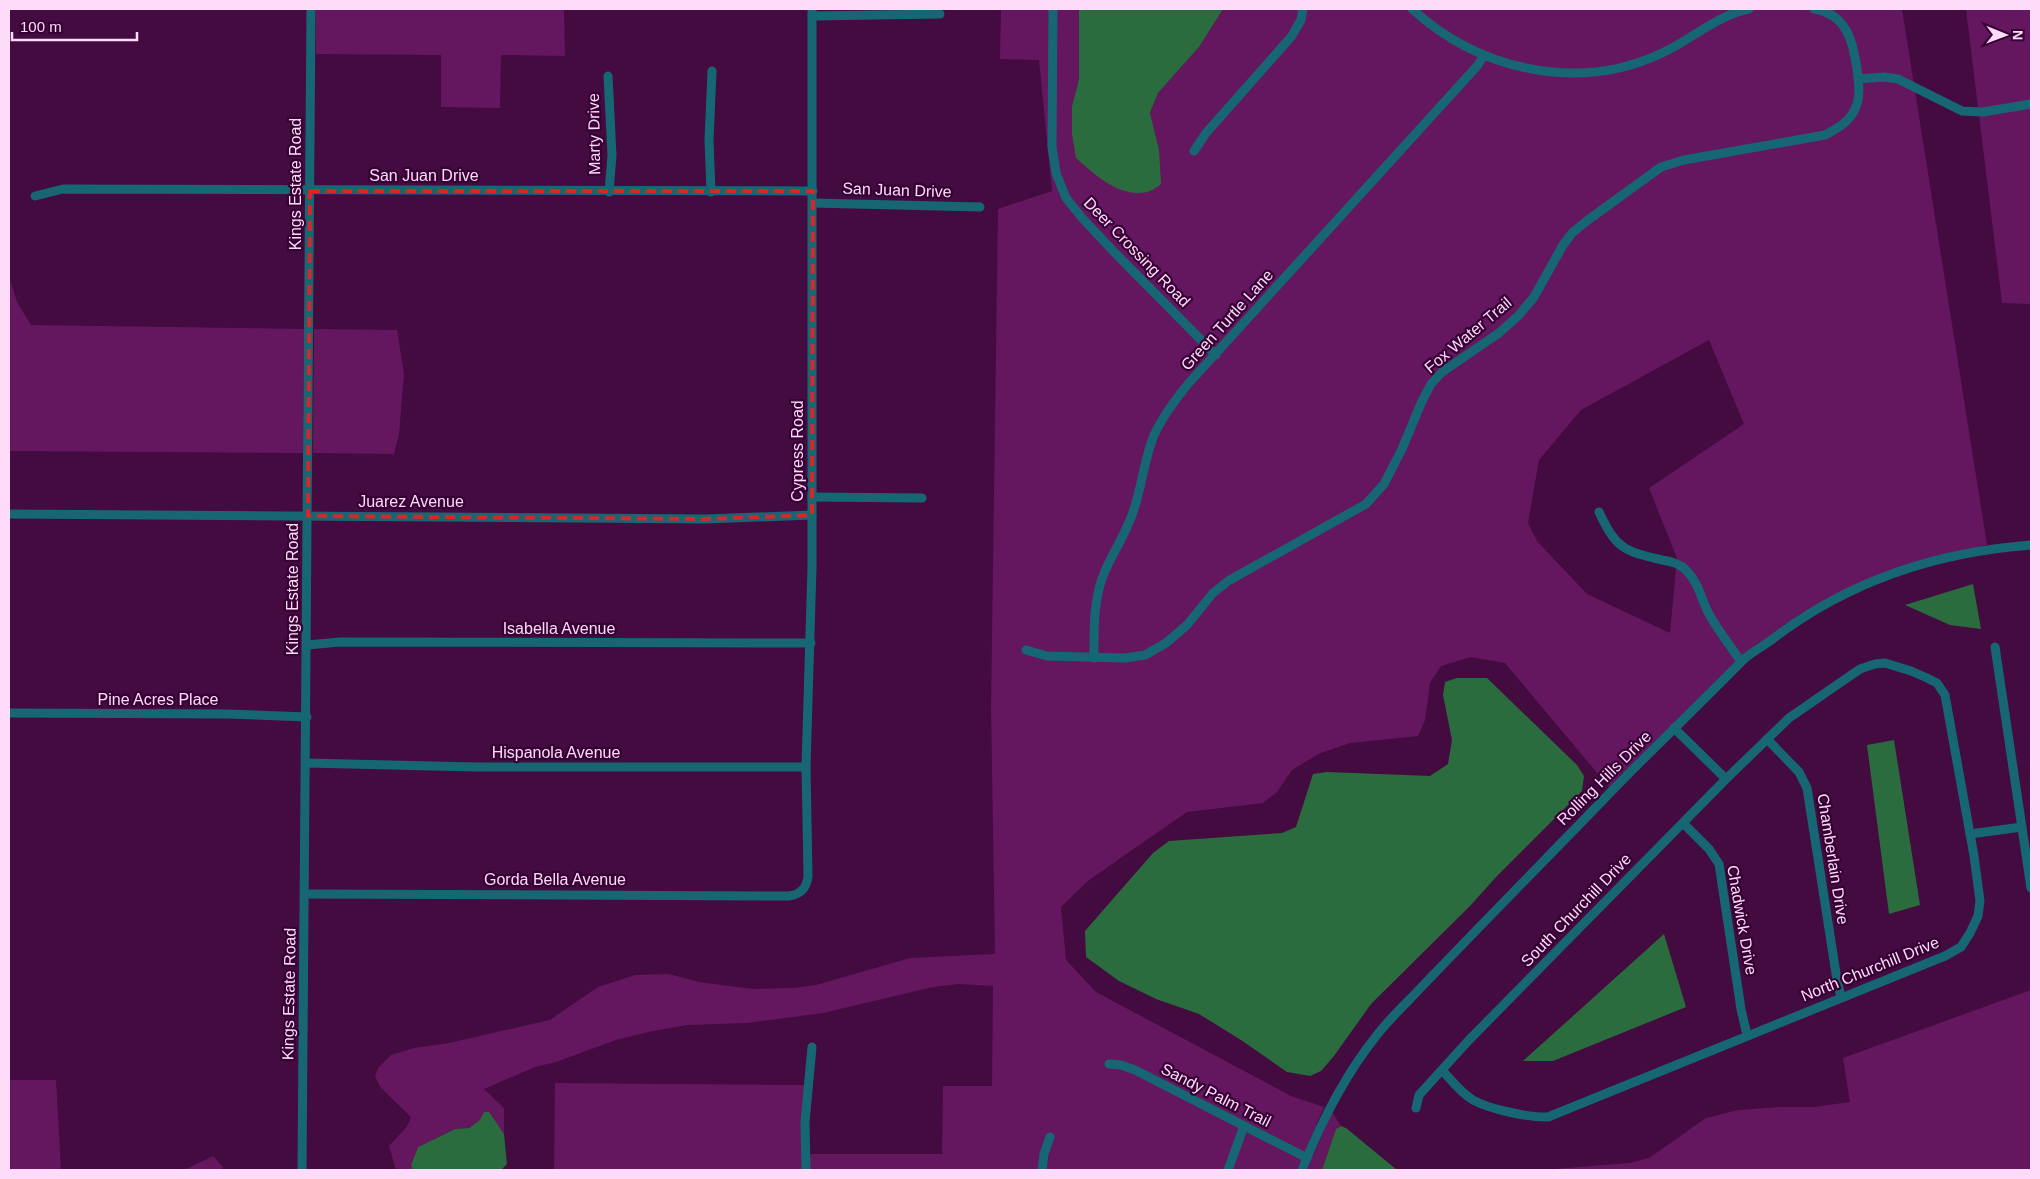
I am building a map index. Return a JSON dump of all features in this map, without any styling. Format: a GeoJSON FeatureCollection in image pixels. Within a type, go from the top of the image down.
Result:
{"type":"FeatureCollection","features":[{"type":"Feature","properties":{"kind":"street","name":"Kings Estate Road"},"geometry":{"type":"LineString","coordinates":[[302,1170],[311,9]]}},
{"type":"Feature","properties":{"kind":"street","name":"Deer Crossing Road"},"geometry":{"type":"LineString","coordinates":[[1053,9],[1052,147],[1056,173],[1066,198],[1117,255],[1216,355]]}},
{"type":"Feature","properties":{"kind":"street"},"geometry":{"type":"LineString","coordinates":[[1194,151],[1206,133],[1291,37],[1301,20],[1304,9]]}},
{"type":"Feature","properties":{"kind":"street"},"geometry":{"type":"LineString","coordinates":[[1412,9],[1439,31],[1464,47],[1484,55],[1520,67],[1546,72],[1578,73],[1627,66],[1656,56],[1678,46],[1728,15],[1749,9]]}},
{"type":"Feature","properties":{"kind":"street","name":"Fox Water Trail"},"geometry":{"type":"LineString","coordinates":[[1026,650],[1047,656],[1125,658],[1145,655],[1166,643],[1187,625],[1213,593],[1228,581],[1366,504],[1384,484],[1402,449],[1422,401],[1432,384],[1442,372],[1499,333],[1519,315],[1534,297],[1563,245],[1588,220],[1661,167],[1684,160],[1825,135],[1841,126],[1854,111],[1860,91],[1853,45],[1842,24],[1830,14],[1814,9]]}},
{"type":"Feature","properties":{"kind":"street"},"geometry":{"type":"LineString","coordinates":[[812,12],[940,14]]}},
{"type":"Feature","properties":{"kind":"street","name":"Cypress Road"},"geometry":{"type":"LineString","coordinates":[[803,891],[808,882],[806,768],[811,643],[812,12]]}},
{"type":"Feature","properties":{"kind":"street","name":"Green Turtle Lane"},"geometry":{"type":"LineString","coordinates":[[1094,658],[1094,618],[1104,573],[1130,522],[1138,499],[1154,436],[1168,409],[1478,65],[1484,55]]}},
{"type":"Feature","properties":{"kind":"street"},"geometry":{"type":"LineString","coordinates":[[711,192],[709,140],[712,71]]}},
{"type":"Feature","properties":{"kind":"street","name":"Marty Drive"},"geometry":{"type":"LineString","coordinates":[[608,76],[612,155],[609,192]]}},
{"type":"Feature","properties":{"kind":"street"},"geometry":{"type":"LineString","coordinates":[[1858,79],[1884,77],[1898,79],[1962,111],[1983,112],[2031,104]]}},
{"type":"Feature","properties":{"kind":"street","name":"San Juan Drive"},"geometry":{"type":"LineString","coordinates":[[35,196],[62,189],[609,192],[813,191]]}},
{"type":"Feature","properties":{"kind":"street","name":"San Juan Drive"},"geometry":{"type":"LineString","coordinates":[[813,203],[980,207]]}},
{"type":"Feature","properties":{"kind":"street"},"geometry":{"type":"LineString","coordinates":[[812,497],[922,498]]}},
{"type":"Feature","properties":{"kind":"street"},"geometry":{"type":"LineString","coordinates":[[1599,512],[1609,532],[1621,547],[1636,554],[1673,562],[1685,568],[1701,593],[1708,613],[1741,662]]}},
{"type":"Feature","properties":{"kind":"street","name":"Juarez Avenue"},"geometry":{"type":"LineString","coordinates":[[9,514],[706,519],[812,515]]}},
{"type":"Feature","properties":{"kind":"street","name":"Rolling Hills Drive"},"geometry":{"type":"LineString","coordinates":[[1302,1170],[1318,1128],[1333,1100],[1348,1075],[1377,1035],[1438,969],[1741,662],[1780,633],[1830,601],[1888,575],[1982,550],[2031,545]]}},
{"type":"Feature","properties":{"kind":"street","name":"Isabella Avenue"},"geometry":{"type":"LineString","coordinates":[[307,644],[340,642],[811,643]]}},
{"type":"Feature","properties":{"kind":"street"},"geometry":{"type":"LineString","coordinates":[[1995,647],[2031,888]]}},
{"type":"Feature","properties":{"kind":"street","name":"North Churchill Drive"},"geometry":{"type":"LineString","coordinates":[[1442,1070],[1462,1091],[1481,1104],[1536,1118],[1548,1117],[1945,956],[1961,947],[1978,916],[1980,901],[1945,695],[1937,683],[1911,671],[1884,663],[1875,664],[1860,669],[1789,718],[1767,739]]}},
{"type":"Feature","properties":{"kind":"street","name":"Pine Acres Place"},"geometry":{"type":"LineString","coordinates":[[9,713],[220,714],[306,717]]}},
{"type":"Feature","properties":{"kind":"street"},"geometry":{"type":"LineString","coordinates":[[1674,728],[1726,779]]}},
{"type":"Feature","properties":{"kind":"street","name":"South Churchill Drive"},"geometry":{"type":"LineString","coordinates":[[1416,1108],[1419,1095],[1469,1040],[1767,739]]}},
{"type":"Feature","properties":{"kind":"street","name":"Chamberlain Drive"},"geometry":{"type":"LineString","coordinates":[[1767,739],[1799,772],[1807,788],[1841,997]]}},
{"type":"Feature","properties":{"kind":"street","name":"Hispanola Avenue"},"geometry":{"type":"LineString","coordinates":[[306,764],[476,767],[806,768]]}},
{"type":"Feature","properties":{"kind":"street","name":"Chadwick Drive"},"geometry":{"type":"LineString","coordinates":[[1682,823],[1709,849],[1719,864],[1741,1009],[1747,1035]]}},
{"type":"Feature","properties":{"kind":"street"},"geometry":{"type":"LineString","coordinates":[[1970,834],[2022,826]]}},
{"type":"Feature","properties":{"kind":"street","name":"Gorda Bella Avenue"},"geometry":{"type":"LineString","coordinates":[[305,894],[794,896],[803,891]]}},
{"type":"Feature","properties":{"kind":"street"},"geometry":{"type":"LineString","coordinates":[[806,1170],[805,1122],[812,1047]]}},
{"type":"Feature","properties":{"kind":"street","name":"Sandy Palm Trail"},"geometry":{"type":"LineString","coordinates":[[1110,1064],[1121,1065],[1135,1070],[1307,1158]]}},
{"type":"Feature","properties":{"kind":"street"},"geometry":{"type":"LineString","coordinates":[[1228,1170],[1244,1126]]}},
{"type":"Feature","properties":{"kind":"street"},"geometry":{"type":"LineString","coordinates":[[1042,1170],[1044,1154],[1050,1137]]}},
{"type":"Feature","properties":{"kind":"highlighted area"},"geometry":{"type":"Polygon","coordinates":[[[310,191],[813,191],[812,515],[706,519],[308,516],[310,191]]]}},
{"type":"Feature","properties":{"kind":"shaded area"},"geometry":{"type":"Polygon","coordinates":[[[316,9],[564,9],[565,56],[501,55],[500,108],[441,107],[441,55],[316,54],[316,9]]]}},
{"type":"Feature","properties":{"kind":"shaded area"},"geometry":{"type":"Polygon","coordinates":[[[1001,9],[1079,9],[1079,79],[1072,106],[1072,134],[1159,150],[1150,114],[1158,93],[1199,47],[1223,9],[1902,9],[1987,545],[1949,553],[1887,571],[1828,598],[1800,614],[1738,659],[1609,787],[1505,663],[1471,657],[1441,666],[1430,683],[1425,720],[1418,736],[1350,743],[1318,754],[1292,770],[1277,792],[1263,803],[1187,812],[1089,880],[1061,907],[1066,960],[1096,992],[1291,1096],[1324,1107],[1297,1170],[554,1170],[555,1083],[806,1085],[805,1154],[942,1154],[943,1086],[992,1086],[993,986],[959,984],[933,987],[823,1013],[747,1023],[687,1025],[616,1040],[556,1062],[535,1067],[484,1089],[504,1108],[504,1134],[497,1125],[480,1120],[469,1128],[455,1129],[418,1147],[411,1165],[413,1170],[396,1170],[389,1146],[405,1129],[411,1117],[381,1088],[375,1077],[378,1068],[391,1055],[414,1048],[449,1043],[550,1020],[598,987],[635,975],[669,974],[699,982],[753,989],[793,988],[816,985],[910,958],[995,954],[991,707],[998,209],[1052,191],[1039,60],[1000,59],[1001,9]],[[1709,340],[1581,410],[1539,460],[1528,523],[1537,541],[1587,594],[1670,633],[1677,558],[1649,488],[1744,424],[1709,340]]]}},
{"type":"Feature","properties":{"kind":"shaded area"},"geometry":{"type":"Polygon","coordinates":[[[1079,9],[1223,9],[1199,47],[1158,93],[1150,113],[1159,150],[1161,184],[1154,189],[1137,193],[1127,192],[1108,184],[1076,158],[1072,134],[1072,106],[1079,79],[1079,9]]]}},
{"type":"Feature","properties":{"kind":"shaded area"},"geometry":{"type":"Polygon","coordinates":[[[1966,9],[2031,9],[2031,304],[2002,303],[1966,9]]]}},
{"type":"Feature","properties":{"kind":"shaded area"},"geometry":{"type":"Polygon","coordinates":[[[9,277],[17,302],[31,325],[304,329],[303,453],[9,451],[9,277]]]}},
{"type":"Feature","properties":{"kind":"shaded area"},"geometry":{"type":"Polygon","coordinates":[[[314,329],[397,330],[404,374],[399,434],[394,454],[313,453],[314,329]]]}},
{"type":"Feature","properties":{"kind":"shaded area"},"geometry":{"type":"Polygon","coordinates":[[[1973,584],[1981,629],[1950,625],[1905,605],[1973,584]]]}},
{"type":"Feature","properties":{"kind":"shaded area"},"geometry":{"type":"Polygon","coordinates":[[[1457,678],[1487,678],[1577,765],[1584,776],[1582,791],[1371,1004],[1321,1071],[1310,1076],[1287,1072],[1199,1014],[1156,999],[1119,981],[1086,957],[1085,931],[1153,853],[1169,841],[1282,833],[1296,827],[1313,774],[1327,772],[1430,776],[1448,764],[1452,740],[1443,695],[1445,682],[1457,678]]]}},
{"type":"Feature","properties":{"kind":"shaded area"},"geometry":{"type":"Polygon","coordinates":[[[1894,740],[1920,905],[1889,914],[1867,745],[1894,740]]]}},
{"type":"Feature","properties":{"kind":"shaded area"},"geometry":{"type":"Polygon","coordinates":[[[1664,934],[1686,1007],[1553,1061],[1523,1061],[1664,934]]]}},
{"type":"Feature","properties":{"kind":"shaded area"},"geometry":{"type":"Polygon","coordinates":[[[2031,990],[2031,1170],[1541,1170],[1630,1163],[1649,1158],[1706,1118],[1738,1110],[1814,1107],[1850,1102],[1843,1058],[2031,990]]]}},
{"type":"Feature","properties":{"kind":"shaded area"},"geometry":{"type":"Polygon","coordinates":[[[9,1080],[56,1080],[61,1170],[9,1170],[9,1080]]]}},
{"type":"Feature","properties":{"kind":"shaded area"},"geometry":{"type":"Polygon","coordinates":[[[484,1112],[489,1112],[504,1134],[507,1164],[501,1170],[413,1170],[411,1165],[418,1147],[455,1129],[469,1128],[480,1120],[484,1112]]]}},
{"type":"Feature","properties":{"kind":"shaded area"},"geometry":{"type":"Polygon","coordinates":[[[1332,1112],[1341,1126],[1336,1129],[1322,1170],[1307,1170],[1332,1112]]]}},
{"type":"Feature","properties":{"kind":"shaded area"},"geometry":{"type":"Polygon","coordinates":[[[1341,1126],[1346,1128],[1397,1170],[1322,1170],[1336,1129],[1341,1126]]]}},
{"type":"Feature","properties":{"kind":"shaded area"},"geometry":{"type":"Polygon","coordinates":[[[213,1156],[223,1167],[221,1170],[184,1170],[213,1156]]]}}]}
